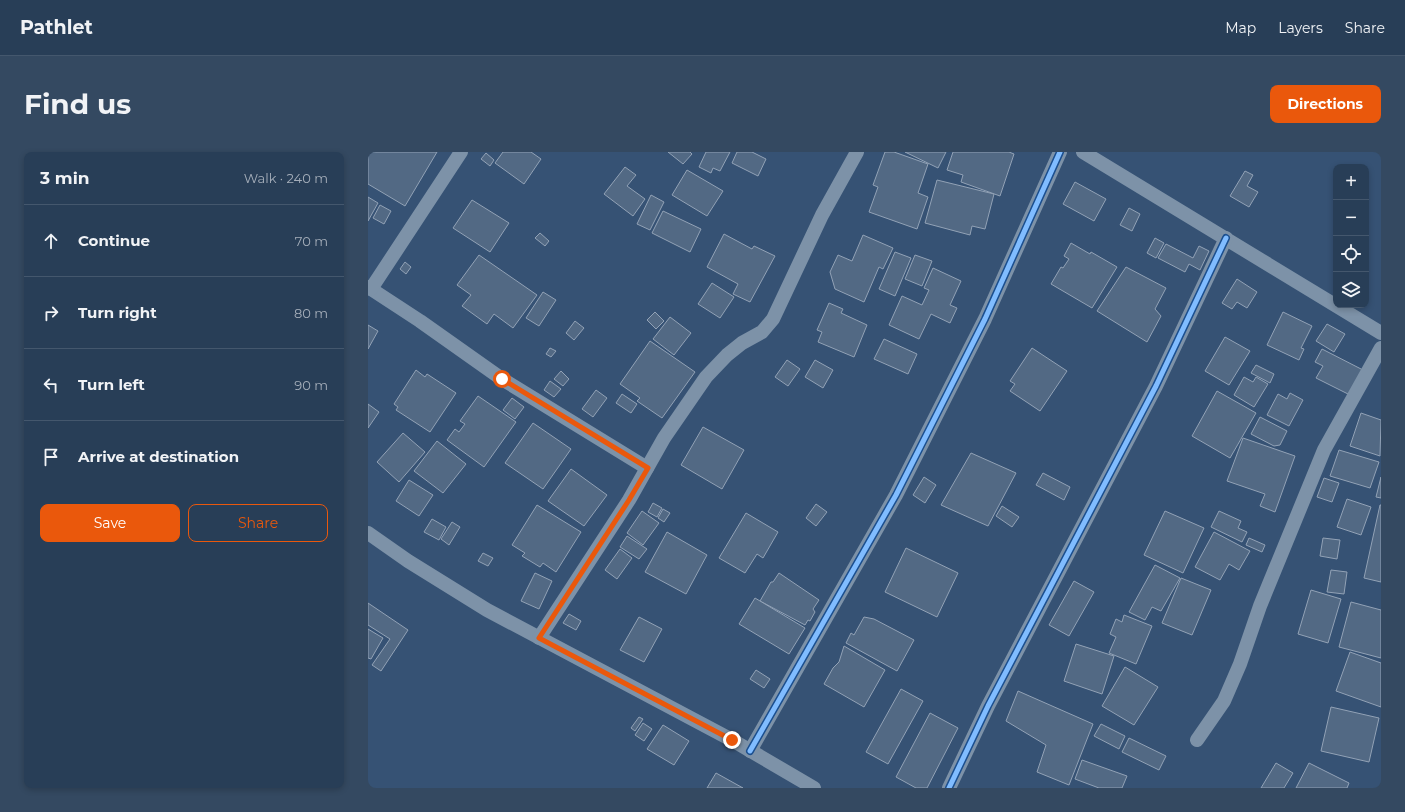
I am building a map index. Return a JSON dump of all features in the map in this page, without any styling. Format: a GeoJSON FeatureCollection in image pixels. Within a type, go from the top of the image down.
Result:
{"type":"FeatureCollection","features":[{"type":"Feature","properties":{"kind":"street"},"geometry":{"type":"LineString","coordinates":[[461,152],[370,288],[420,321],[502,379],[648,468]]}},
{"type":"Feature","properties":{"kind":"street"},"geometry":{"type":"LineString","coordinates":[[539,638],[629,500],[664,438],[706,377],[732,351],[742,343],[762,332],[774,319],[822,215],[857,152]]}},
{"type":"Feature","properties":{"kind":"street"},"geometry":{"type":"LineString","coordinates":[[750,751],[896,495],[985,319],[1060,152]]}},
{"type":"Feature","properties":{"kind":"street"},"geometry":{"type":"LineString","coordinates":[[1083,152],[1381,333]]}},
{"type":"Feature","properties":{"kind":"street"},"geometry":{"type":"LineString","coordinates":[[949,788],[988,706],[1156,386],[1226,238]]}},
{"type":"Feature","properties":{"kind":"street"},"geometry":{"type":"LineString","coordinates":[[1197,740],[1224,701],[1240,664],[1260,606],[1324,450],[1381,348]]}},
{"type":"Feature","properties":{"kind":"street"},"geometry":{"type":"LineString","coordinates":[[368,533],[408,561],[487,610],[750,751],[814,788]]}},
{"type":"Feature","properties":{"kind":"building"},"geometry":{"type":"Polygon","coordinates":[[[368,152],[437,152],[405,206],[368,184],[368,152]]]}},
{"type":"Feature","properties":{"kind":"building"},"geometry":{"type":"Polygon","coordinates":[[[503,152],[531,152],[541,159],[524,184],[495,163],[503,152]]]}},
{"type":"Feature","properties":{"kind":"building"},"geometry":{"type":"Polygon","coordinates":[[[668,152],[690,152],[692,154],[683,164],[668,152]]]}},
{"type":"Feature","properties":{"kind":"building"},"geometry":{"type":"Polygon","coordinates":[[[706,152],[730,152],[720,171],[713,168],[711,173],[699,167],[706,152]]]}},
{"type":"Feature","properties":{"kind":"building"},"geometry":{"type":"Polygon","coordinates":[[[737,152],[752,152],[766,159],[758,176],[732,163],[737,152]]]}},
{"type":"Feature","properties":{"kind":"building"},"geometry":{"type":"Polygon","coordinates":[[[885,152],[894,152],[928,164],[918,193],[928,197],[917,229],[869,212],[878,187],[873,185],[885,152]]]}},
{"type":"Feature","properties":{"kind":"building"},"geometry":{"type":"Polygon","coordinates":[[[905,152],[946,152],[938,168],[905,152]]]}},
{"type":"Feature","properties":{"kind":"building"},"geometry":{"type":"Polygon","coordinates":[[[953,152],[1009,152],[1014,154],[1000,196],[961,182],[963,175],[947,170],[953,152]]]}},
{"type":"Feature","properties":{"kind":"building"},"geometry":{"type":"Polygon","coordinates":[[[486,153],[494,160],[490,166],[481,159],[486,153]]]}},
{"type":"Feature","properties":{"kind":"building"},"geometry":{"type":"Polygon","coordinates":[[[625,167],[636,175],[627,186],[645,199],[633,216],[604,194],[625,167]]]}},
{"type":"Feature","properties":{"kind":"building"},"geometry":{"type":"Polygon","coordinates":[[[687,170],[723,191],[707,216],[672,195],[687,170]]]}},
{"type":"Feature","properties":{"kind":"building"},"geometry":{"type":"Polygon","coordinates":[[[1245,171],[1253,175],[1247,186],[1258,192],[1249,207],[1230,196],[1245,171]]]}},
{"type":"Feature","properties":{"kind":"building"},"geometry":{"type":"Polygon","coordinates":[[[937,180],[994,194],[985,229],[972,226],[970,235],[925,223],[937,180]]]}},
{"type":"Feature","properties":{"kind":"building"},"geometry":{"type":"Polygon","coordinates":[[[1075,182],[1106,199],[1094,221],[1063,204],[1075,182]]]}},
{"type":"Feature","properties":{"kind":"building"},"geometry":{"type":"Polygon","coordinates":[[[651,195],[664,202],[650,230],[637,224],[651,195]]]}},
{"type":"Feature","properties":{"kind":"building"},"geometry":{"type":"Polygon","coordinates":[[[368,197],[378,203],[368,221],[368,197]]]}},
{"type":"Feature","properties":{"kind":"building"},"geometry":{"type":"Polygon","coordinates":[[[472,200],[509,223],[490,252],[453,228],[472,200]]]}},
{"type":"Feature","properties":{"kind":"building"},"geometry":{"type":"Polygon","coordinates":[[[380,205],[391,211],[384,224],[373,218],[380,205]]]}},
{"type":"Feature","properties":{"kind":"building"},"geometry":{"type":"Polygon","coordinates":[[[1129,208],[1140,214],[1132,231],[1120,225],[1129,208]]]}},
{"type":"Feature","properties":{"kind":"building"},"geometry":{"type":"Polygon","coordinates":[[[663,211],[701,229],[690,252],[652,233],[663,211]]]}},
{"type":"Feature","properties":{"kind":"building"},"geometry":{"type":"Polygon","coordinates":[[[540,233],[549,241],[545,246],[535,238],[540,233]]]}},
{"type":"Feature","properties":{"kind":"building"},"geometry":{"type":"Polygon","coordinates":[[[724,234],[752,249],[754,246],[775,256],[750,302],[733,294],[738,284],[707,267],[724,234]]]}},
{"type":"Feature","properties":{"kind":"building"},"geometry":{"type":"Polygon","coordinates":[[[863,235],[893,248],[883,269],[879,267],[864,302],[835,289],[830,272],[838,255],[852,261],[863,235]]]}},
{"type":"Feature","properties":{"kind":"building"},"geometry":{"type":"Polygon","coordinates":[[[1155,238],[1164,243],[1156,258],[1147,253],[1155,238]]]}},
{"type":"Feature","properties":{"kind":"building"},"geometry":{"type":"Polygon","coordinates":[[[1071,243],[1090,254],[1091,252],[1117,267],[1092,308],[1051,284],[1061,267],[1063,268],[1069,259],[1064,256],[1071,243]]]}},
{"type":"Feature","properties":{"kind":"building"},"geometry":{"type":"Polygon","coordinates":[[[1166,244],[1193,258],[1199,246],[1209,251],[1200,270],[1189,264],[1185,272],[1158,258],[1166,244]]]}},
{"type":"Feature","properties":{"kind":"building"},"geometry":{"type":"Polygon","coordinates":[[[895,252],[911,258],[895,296],[879,289],[895,252]]]}},
{"type":"Feature","properties":{"kind":"building"},"geometry":{"type":"Polygon","coordinates":[[[479,255],[537,295],[513,328],[494,314],[487,324],[462,306],[471,295],[457,285],[479,255]]]}},
{"type":"Feature","properties":{"kind":"building"},"geometry":{"type":"Polygon","coordinates":[[[915,255],[932,261],[922,286],[905,279],[915,255]]]}},
{"type":"Feature","properties":{"kind":"building"},"geometry":{"type":"Polygon","coordinates":[[[405,262],[411,267],[406,274],[400,269],[405,262]]]}},
{"type":"Feature","properties":{"kind":"building"},"geometry":{"type":"Polygon","coordinates":[[[1126,267],[1166,288],[1155,309],[1161,316],[1147,342],[1097,311],[1126,267]]]}},
{"type":"Feature","properties":{"kind":"building"},"geometry":{"type":"Polygon","coordinates":[[[933,268],[961,281],[950,305],[957,308],[950,323],[931,314],[919,339],[889,325],[902,296],[922,305],[929,290],[924,288],[933,268]]]}},
{"type":"Feature","properties":{"kind":"building"},"geometry":{"type":"Polygon","coordinates":[[[1237,279],[1257,292],[1247,308],[1237,302],[1232,309],[1222,303],[1237,279]]]}},
{"type":"Feature","properties":{"kind":"building"},"geometry":{"type":"Polygon","coordinates":[[[712,283],[734,297],[720,318],[698,304],[712,283]]]}},
{"type":"Feature","properties":{"kind":"building"},"geometry":{"type":"Polygon","coordinates":[[[543,292],[556,300],[539,326],[526,318],[543,292]]]}},
{"type":"Feature","properties":{"kind":"building"},"geometry":{"type":"Polygon","coordinates":[[[829,303],[843,309],[841,313],[867,325],[854,357],[818,342],[822,332],[817,330],[829,303]]]}},
{"type":"Feature","properties":{"kind":"building"},"geometry":{"type":"Polygon","coordinates":[[[655,312],[664,321],[656,329],[647,320],[655,312]]]}},
{"type":"Feature","properties":{"kind":"building"},"geometry":{"type":"Polygon","coordinates":[[[1283,312],[1312,326],[1301,348],[1304,349],[1299,360],[1267,345],[1283,312]]]}},
{"type":"Feature","properties":{"kind":"building"},"geometry":{"type":"Polygon","coordinates":[[[670,317],[691,333],[674,355],[653,339],[670,317]]]}},
{"type":"Feature","properties":{"kind":"building"},"geometry":{"type":"Polygon","coordinates":[[[575,321],[584,328],[574,340],[566,333],[575,321]]]}},
{"type":"Feature","properties":{"kind":"building"},"geometry":{"type":"Polygon","coordinates":[[[1327,324],[1345,334],[1334,352],[1316,341],[1327,324]]]}},
{"type":"Feature","properties":{"kind":"building"},"geometry":{"type":"Polygon","coordinates":[[[368,325],[378,331],[368,349],[368,325]]]}},
{"type":"Feature","properties":{"kind":"building"},"geometry":{"type":"Polygon","coordinates":[[[1225,337],[1250,351],[1229,385],[1205,371],[1225,337]]]}},
{"type":"Feature","properties":{"kind":"building"},"geometry":{"type":"Polygon","coordinates":[[[884,339],[917,354],[908,374],[874,359],[884,339]]]}},
{"type":"Feature","properties":{"kind":"building"},"geometry":{"type":"Polygon","coordinates":[[[650,341],[695,372],[662,418],[637,401],[640,398],[620,384],[650,341]]]}},
{"type":"Feature","properties":{"kind":"building"},"geometry":{"type":"Polygon","coordinates":[[[550,348],[556,351],[551,357],[546,354],[550,348]]]}},
{"type":"Feature","properties":{"kind":"building"},"geometry":{"type":"Polygon","coordinates":[[[1032,348],[1067,371],[1040,411],[1010,391],[1015,384],[1010,381],[1032,348]]]}},
{"type":"Feature","properties":{"kind":"building"},"geometry":{"type":"Polygon","coordinates":[[[1322,349],[1363,370],[1350,395],[1316,378],[1323,366],[1315,362],[1322,349]]]}},
{"type":"Feature","properties":{"kind":"building"},"geometry":{"type":"Polygon","coordinates":[[[787,360],[800,369],[788,386],[775,377],[787,360]]]}},
{"type":"Feature","properties":{"kind":"building"},"geometry":{"type":"Polygon","coordinates":[[[815,360],[833,370],[823,388],[805,377],[815,360]]]}},
{"type":"Feature","properties":{"kind":"building"},"geometry":{"type":"Polygon","coordinates":[[[1256,365],[1274,374],[1270,383],[1251,373],[1256,365]]]}},
{"type":"Feature","properties":{"kind":"building"},"geometry":{"type":"Polygon","coordinates":[[[416,370],[425,377],[427,374],[456,393],[430,432],[396,410],[398,407],[394,404],[416,370]]]}},
{"type":"Feature","properties":{"kind":"building"},"geometry":{"type":"Polygon","coordinates":[[[561,371],[569,379],[563,386],[554,379],[561,371]]]}},
{"type":"Feature","properties":{"kind":"building"},"geometry":{"type":"Polygon","coordinates":[[[1244,377],[1253,382],[1256,377],[1268,384],[1254,407],[1234,395],[1244,377]]]}},
{"type":"Feature","properties":{"kind":"building"},"geometry":{"type":"Polygon","coordinates":[[[550,381],[561,389],[554,397],[544,390],[550,381]]]}},
{"type":"Feature","properties":{"kind":"building"},"geometry":{"type":"Polygon","coordinates":[[[596,390],[607,398],[593,417],[582,409],[596,390]]]}},
{"type":"Feature","properties":{"kind":"building"},"geometry":{"type":"Polygon","coordinates":[[[1217,391],[1256,413],[1230,458],[1192,436],[1217,391]]]}},
{"type":"Feature","properties":{"kind":"building"},"geometry":{"type":"Polygon","coordinates":[[[1290,393],[1303,400],[1289,426],[1267,415],[1278,394],[1287,399],[1290,393]]]}},
{"type":"Feature","properties":{"kind":"building"},"geometry":{"type":"Polygon","coordinates":[[[622,394],[637,404],[631,413],[616,403],[622,394]]]}},
{"type":"Feature","properties":{"kind":"building"},"geometry":{"type":"Polygon","coordinates":[[[478,396],[516,422],[484,467],[447,440],[455,429],[459,432],[465,424],[460,421],[478,396]]]}},
{"type":"Feature","properties":{"kind":"building"},"geometry":{"type":"Polygon","coordinates":[[[512,398],[524,407],[515,419],[503,410],[512,398]]]}},
{"type":"Feature","properties":{"kind":"building"},"geometry":{"type":"Polygon","coordinates":[[[368,404],[379,412],[368,428],[368,404]]]}},
{"type":"Feature","properties":{"kind":"building"},"geometry":{"type":"Polygon","coordinates":[[[1361,413],[1381,420],[1380,456],[1350,446],[1361,413]]]}},
{"type":"Feature","properties":{"kind":"building"},"geometry":{"type":"Polygon","coordinates":[[[1260,417],[1287,431],[1280,445],[1274,446],[1251,434],[1260,417]]]}},
{"type":"Feature","properties":{"kind":"building"},"geometry":{"type":"Polygon","coordinates":[[[533,423],[571,449],[543,489],[505,463],[533,423]]]}},
{"type":"Feature","properties":{"kind":"building"},"geometry":{"type":"Polygon","coordinates":[[[703,427],[744,450],[722,489],[681,465],[703,427]]]}},
{"type":"Feature","properties":{"kind":"building"},"geometry":{"type":"Polygon","coordinates":[[[403,433],[425,452],[399,482],[377,462],[403,433]]]}},
{"type":"Feature","properties":{"kind":"building"},"geometry":{"type":"Polygon","coordinates":[[[1243,438],[1295,456],[1275,512],[1260,506],[1265,494],[1227,481],[1243,438]]]}},
{"type":"Feature","properties":{"kind":"building"},"geometry":{"type":"Polygon","coordinates":[[[437,441],[466,464],[443,493],[414,471],[437,441]]]}},
{"type":"Feature","properties":{"kind":"building"},"geometry":{"type":"Polygon","coordinates":[[[1339,450],[1379,462],[1370,488],[1330,476],[1339,450]]]}},
{"type":"Feature","properties":{"kind":"building"},"geometry":{"type":"Polygon","coordinates":[[[971,453],[1016,473],[988,526],[941,505],[971,453]]]}},
{"type":"Feature","properties":{"kind":"building"},"geometry":{"type":"Polygon","coordinates":[[[571,469],[607,495],[584,526],[548,501],[571,469]]]}},
{"type":"Feature","properties":{"kind":"building"},"geometry":{"type":"Polygon","coordinates":[[[1043,473],[1070,487],[1064,500],[1036,485],[1043,473]]]}},
{"type":"Feature","properties":{"kind":"building"},"geometry":{"type":"Polygon","coordinates":[[[924,477],[936,485],[925,503],[913,495],[924,477]]]}},
{"type":"Feature","properties":{"kind":"building"},"geometry":{"type":"Polygon","coordinates":[[[1381,477],[1381,498],[1376,497],[1381,477]]]}},
{"type":"Feature","properties":{"kind":"building"},"geometry":{"type":"Polygon","coordinates":[[[1324,478],[1339,483],[1332,502],[1317,497],[1324,478]]]}},
{"type":"Feature","properties":{"kind":"building"},"geometry":{"type":"Polygon","coordinates":[[[409,480],[433,495],[419,516],[396,501],[409,480]]]}},
{"type":"Feature","properties":{"kind":"building"},"geometry":{"type":"Polygon","coordinates":[[[1347,499],[1371,507],[1361,535],[1337,527],[1347,499]]]}},
{"type":"Feature","properties":{"kind":"building"},"geometry":{"type":"Polygon","coordinates":[[[653,503],[662,508],[657,517],[648,512],[653,503]]]}},
{"type":"Feature","properties":{"kind":"building"},"geometry":{"type":"Polygon","coordinates":[[[816,504],[827,512],[816,526],[806,518],[816,504]]]}},
{"type":"Feature","properties":{"kind":"building"},"geometry":{"type":"Polygon","coordinates":[[[537,505],[581,532],[556,572],[543,563],[540,567],[522,556],[525,553],[512,545],[537,505]]]}},
{"type":"Feature","properties":{"kind":"building"},"geometry":{"type":"Polygon","coordinates":[[[1381,505],[1381,582],[1364,578],[1381,505]]]}},
{"type":"Feature","properties":{"kind":"building"},"geometry":{"type":"Polygon","coordinates":[[[1002,506],[1019,517],[1012,527],[996,516],[1002,506]]]}},
{"type":"Feature","properties":{"kind":"building"},"geometry":{"type":"Polygon","coordinates":[[[663,509],[670,513],[664,522],[658,518],[663,509]]]}},
{"type":"Feature","properties":{"kind":"building"},"geometry":{"type":"Polygon","coordinates":[[[642,511],[659,523],[643,545],[627,533],[642,511]]]}},
{"type":"Feature","properties":{"kind":"building"},"geometry":{"type":"Polygon","coordinates":[[[1165,511],[1204,528],[1183,573],[1144,555],[1165,511]]]}},
{"type":"Feature","properties":{"kind":"building"},"geometry":{"type":"Polygon","coordinates":[[[1219,511],[1241,521],[1238,528],[1247,532],[1242,542],[1211,527],[1219,511]]]}},
{"type":"Feature","properties":{"kind":"building"},"geometry":{"type":"Polygon","coordinates":[[[746,513],[778,532],[763,558],[757,554],[745,573],[719,558],[746,513]]]}},
{"type":"Feature","properties":{"kind":"building"},"geometry":{"type":"Polygon","coordinates":[[[432,519],[446,527],[439,540],[424,532],[432,519]]]}},
{"type":"Feature","properties":{"kind":"building"},"geometry":{"type":"Polygon","coordinates":[[[452,522],[460,527],[449,545],[441,539],[452,522]]]}},
{"type":"Feature","properties":{"kind":"building"},"geometry":{"type":"Polygon","coordinates":[[[667,532],[707,555],[686,594],[645,572],[667,532]]]}},
{"type":"Feature","properties":{"kind":"building"},"geometry":{"type":"Polygon","coordinates":[[[1214,532],[1250,551],[1239,570],[1229,564],[1220,580],[1195,567],[1214,532]]]}},
{"type":"Feature","properties":{"kind":"building"},"geometry":{"type":"Polygon","coordinates":[[[627,536],[647,549],[639,559],[620,547],[627,536]]]}},
{"type":"Feature","properties":{"kind":"building"},"geometry":{"type":"Polygon","coordinates":[[[1249,538],[1265,545],[1262,552],[1246,545],[1249,538]]]}},
{"type":"Feature","properties":{"kind":"building"},"geometry":{"type":"Polygon","coordinates":[[[1323,538],[1340,540],[1337,559],[1320,556],[1323,538]]]}},
{"type":"Feature","properties":{"kind":"building"},"geometry":{"type":"Polygon","coordinates":[[[906,548],[958,573],[937,617],[885,592],[906,548]]]}},
{"type":"Feature","properties":{"kind":"building"},"geometry":{"type":"Polygon","coordinates":[[[620,549],[632,558],[617,579],[605,570],[620,549]]]}},
{"type":"Feature","properties":{"kind":"building"},"geometry":{"type":"Polygon","coordinates":[[[483,553],[493,558],[488,566],[478,561],[483,553]]]}},
{"type":"Feature","properties":{"kind":"building"},"geometry":{"type":"Polygon","coordinates":[[[1155,565],[1180,578],[1161,611],[1152,607],[1145,620],[1129,612],[1155,565]]]}},
{"type":"Feature","properties":{"kind":"building"},"geometry":{"type":"Polygon","coordinates":[[[1331,570],[1347,572],[1344,594],[1327,592],[1331,570]]]}},
{"type":"Feature","properties":{"kind":"building"},"geometry":{"type":"Polygon","coordinates":[[[535,573],[552,581],[539,609],[521,601],[535,573]]]}},
{"type":"Feature","properties":{"kind":"building"},"geometry":{"type":"Polygon","coordinates":[[[779,573],[819,600],[813,609],[815,612],[810,621],[808,620],[805,625],[760,601],[771,582],[773,582],[779,573]]]}},
{"type":"Feature","properties":{"kind":"building"},"geometry":{"type":"Polygon","coordinates":[[[1181,578],[1211,590],[1192,635],[1162,623],[1181,578]]]}},
{"type":"Feature","properties":{"kind":"building"},"geometry":{"type":"Polygon","coordinates":[[[1074,581],[1094,592],[1069,636],[1049,625],[1074,581]]]}},
{"type":"Feature","properties":{"kind":"building"},"geometry":{"type":"Polygon","coordinates":[[[1311,590],[1341,599],[1328,643],[1298,634],[1311,590]]]}},
{"type":"Feature","properties":{"kind":"building"},"geometry":{"type":"Polygon","coordinates":[[[755,598],[805,628],[789,654],[739,624],[755,598]]]}},
{"type":"Feature","properties":{"kind":"building"},"geometry":{"type":"Polygon","coordinates":[[[1351,602],[1381,610],[1381,658],[1339,647],[1351,602]]]}},
{"type":"Feature","properties":{"kind":"building"},"geometry":{"type":"Polygon","coordinates":[[[368,603],[408,630],[381,671],[372,665],[390,639],[368,625],[368,603]]]}},
{"type":"Feature","properties":{"kind":"building"},"geometry":{"type":"Polygon","coordinates":[[[569,614],[581,621],[576,630],[563,623],[569,614]]]}},
{"type":"Feature","properties":{"kind":"building"},"geometry":{"type":"Polygon","coordinates":[[[1124,615],[1152,626],[1136,664],[1109,653],[1116,637],[1110,634],[1116,619],[1122,622],[1124,615]]]}},
{"type":"Feature","properties":{"kind":"building"},"geometry":{"type":"Polygon","coordinates":[[[639,617],[662,629],[644,662],[620,650],[639,617]]]}},
{"type":"Feature","properties":{"kind":"building"},"geometry":{"type":"Polygon","coordinates":[[[864,617],[874,619],[914,640],[897,671],[846,643],[851,633],[854,635],[864,617]]]}},
{"type":"Feature","properties":{"kind":"building"},"geometry":{"type":"Polygon","coordinates":[[[368,629],[383,638],[371,659],[368,658],[368,629]]]}},
{"type":"Feature","properties":{"kind":"building"},"geometry":{"type":"Polygon","coordinates":[[[1076,644],[1114,656],[1102,694],[1064,681],[1076,644]]]}},
{"type":"Feature","properties":{"kind":"building"},"geometry":{"type":"Polygon","coordinates":[[[844,646],[885,670],[864,707],[824,684],[833,668],[839,662],[844,646]]]}},
{"type":"Feature","properties":{"kind":"building"},"geometry":{"type":"Polygon","coordinates":[[[1350,652],[1381,663],[1381,707],[1336,691],[1350,652]]]}},
{"type":"Feature","properties":{"kind":"building"},"geometry":{"type":"Polygon","coordinates":[[[1125,667],[1158,687],[1134,725],[1102,706],[1125,667]]]}},
{"type":"Feature","properties":{"kind":"building"},"geometry":{"type":"Polygon","coordinates":[[[756,670],[770,679],[764,688],[750,679],[756,670]]]}},
{"type":"Feature","properties":{"kind":"building"},"geometry":{"type":"Polygon","coordinates":[[[901,689],[923,701],[888,764],[866,752],[901,689]]]}},
{"type":"Feature","properties":{"kind":"building"},"geometry":{"type":"Polygon","coordinates":[[[1018,691],[1093,724],[1069,785],[1037,772],[1046,745],[1006,721],[1018,691]]]}},
{"type":"Feature","properties":{"kind":"building"},"geometry":{"type":"Polygon","coordinates":[[[1331,707],[1379,718],[1369,762],[1321,751],[1331,707]]]}},
{"type":"Feature","properties":{"kind":"building"},"geometry":{"type":"Polygon","coordinates":[[[930,713],[958,728],[927,788],[916,788],[896,777],[930,713]]]}},
{"type":"Feature","properties":{"kind":"building"},"geometry":{"type":"Polygon","coordinates":[[[639,717],[643,719],[635,731],[631,728],[639,717]]]}},
{"type":"Feature","properties":{"kind":"building"},"geometry":{"type":"Polygon","coordinates":[[[643,723],[652,729],[644,741],[635,735],[643,723]]]}},
{"type":"Feature","properties":{"kind":"building"},"geometry":{"type":"Polygon","coordinates":[[[1101,724],[1125,736],[1119,749],[1094,736],[1101,724]]]}},
{"type":"Feature","properties":{"kind":"building"},"geometry":{"type":"Polygon","coordinates":[[[663,725],[689,741],[674,765],[647,749],[663,725]]]}},
{"type":"Feature","properties":{"kind":"building"},"geometry":{"type":"Polygon","coordinates":[[[1129,738],[1166,756],[1159,770],[1122,752],[1129,738]]]}},
{"type":"Feature","properties":{"kind":"building"},"geometry":{"type":"Polygon","coordinates":[[[1082,760],[1127,776],[1122,788],[1099,788],[1075,779],[1082,760]]]}},
{"type":"Feature","properties":{"kind":"building"},"geometry":{"type":"Polygon","coordinates":[[[1276,763],[1293,773],[1284,788],[1261,788],[1276,763]]]}},
{"type":"Feature","properties":{"kind":"building"},"geometry":{"type":"Polygon","coordinates":[[[1309,763],[1349,783],[1347,788],[1296,788],[1309,763]]]}},
{"type":"Feature","properties":{"kind":"building"},"geometry":{"type":"Polygon","coordinates":[[[716,773],[743,788],[707,788],[716,773]]]}},
{"type":"Feature","properties":{"kind":"cycle path"},"geometry":{"type":"LineString","coordinates":[[750,751],[896,495],[985,319],[1060,152]]}},
{"type":"Feature","properties":{"kind":"cycle path"},"geometry":{"type":"LineString","coordinates":[[949,788],[988,706],[1156,386],[1226,238]]}},
{"type":"Feature","properties":{"kind":"route"},"geometry":{"type":"LineString","coordinates":[[502,379],[580,428],[648,468],[629,500],[539,638],[732,740]]}}]}
